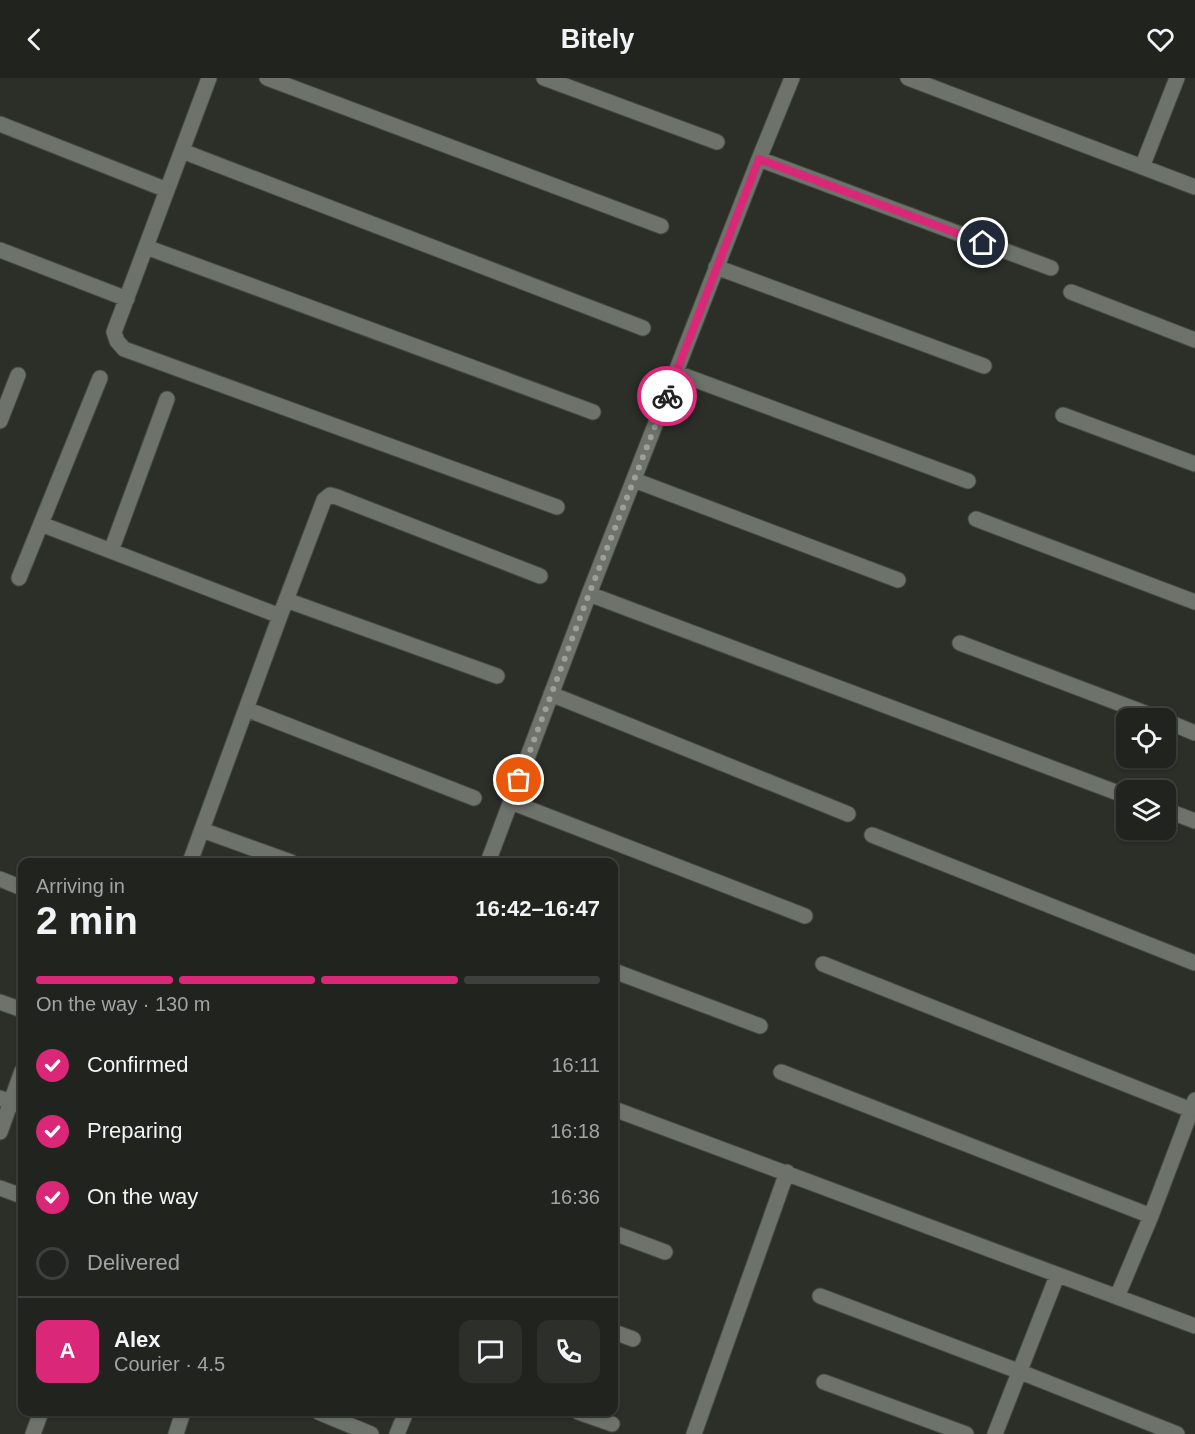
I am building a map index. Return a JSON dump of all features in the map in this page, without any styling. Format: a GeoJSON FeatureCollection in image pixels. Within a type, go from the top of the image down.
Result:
{"type":"FeatureCollection","features":[{"type":"Feature","properties":{"kind":"street"},"geometry":{"type":"LineString","coordinates":[[209,78],[114,332],[117,342],[124,350],[557,507]]}},
{"type":"Feature","properties":{"kind":"street"},"geometry":{"type":"LineString","coordinates":[[267,78],[661,226]]}},
{"type":"Feature","properties":{"kind":"street"},"geometry":{"type":"LineString","coordinates":[[544,78],[717,142]]}},
{"type":"Feature","properties":{"kind":"street"},"geometry":{"type":"LineString","coordinates":[[490,858],[589,594],[792,78]]}},
{"type":"Feature","properties":{"kind":"street"},"geometry":{"type":"LineString","coordinates":[[908,78],[1195,187]]}},
{"type":"Feature","properties":{"kind":"street"},"geometry":{"type":"LineString","coordinates":[[1142,167],[1177,78]]}},
{"type":"Feature","properties":{"kind":"street"},"geometry":{"type":"LineString","coordinates":[[0,124],[167,190]]}},
{"type":"Feature","properties":{"kind":"street"},"geometry":{"type":"LineString","coordinates":[[182,151],[643,328]]}},
{"type":"Feature","properties":{"kind":"street"},"geometry":{"type":"LineString","coordinates":[[759,159],[1051,268]]}},
{"type":"Feature","properties":{"kind":"street"},"geometry":{"type":"LineString","coordinates":[[146,247],[593,412]]}},
{"type":"Feature","properties":{"kind":"street"},"geometry":{"type":"LineString","coordinates":[[0,250],[127,299]]}},
{"type":"Feature","properties":{"kind":"street"},"geometry":{"type":"LineString","coordinates":[[716,267],[984,366]]}},
{"type":"Feature","properties":{"kind":"street"},"geometry":{"type":"LineString","coordinates":[[1071,292],[1195,340]]}},
{"type":"Feature","properties":{"kind":"street"},"geometry":{"type":"LineString","coordinates":[[677,373],[968,481]]}},
{"type":"Feature","properties":{"kind":"street"},"geometry":{"type":"LineString","coordinates":[[0,421],[18,375]]}},
{"type":"Feature","properties":{"kind":"street"},"geometry":{"type":"LineString","coordinates":[[19,578],[100,378]]}},
{"type":"Feature","properties":{"kind":"street"},"geometry":{"type":"LineString","coordinates":[[111,551],[167,399]]}},
{"type":"Feature","properties":{"kind":"street"},"geometry":{"type":"LineString","coordinates":[[1064,415],[1195,464]]}},
{"type":"Feature","properties":{"kind":"street"},"geometry":{"type":"LineString","coordinates":[[634,480],[898,580]]}},
{"type":"Feature","properties":{"kind":"street"},"geometry":{"type":"LineString","coordinates":[[191,858],[324,500],[330,495],[540,576]]}},
{"type":"Feature","properties":{"kind":"street"},"geometry":{"type":"LineString","coordinates":[[976,519],[1195,602]]}},
{"type":"Feature","properties":{"kind":"street"},"geometry":{"type":"LineString","coordinates":[[41,524],[280,616]]}},
{"type":"Feature","properties":{"kind":"street"},"geometry":{"type":"LineString","coordinates":[[589,594],[1116,792]]}},
{"type":"Feature","properties":{"kind":"street"},"geometry":{"type":"LineString","coordinates":[[286,600],[497,676]]}},
{"type":"Feature","properties":{"kind":"street"},"geometry":{"type":"LineString","coordinates":[[960,643],[1132,708]]}},
{"type":"Feature","properties":{"kind":"street"},"geometry":{"type":"LineString","coordinates":[[551,694],[848,814]]}},
{"type":"Feature","properties":{"kind":"street"},"geometry":{"type":"LineString","coordinates":[[246,709],[474,798]]}},
{"type":"Feature","properties":{"kind":"street"},"geometry":{"type":"LineString","coordinates":[[1176,725],[1195,732]]}},
{"type":"Feature","properties":{"kind":"street"},"geometry":{"type":"LineString","coordinates":[[511,802],[805,916]]}},
{"type":"Feature","properties":{"kind":"street"},"geometry":{"type":"LineString","coordinates":[[1176,814],[1195,821]]}},
{"type":"Feature","properties":{"kind":"street"},"geometry":{"type":"LineString","coordinates":[[202,830],[280,858]]}},
{"type":"Feature","properties":{"kind":"street"},"geometry":{"type":"LineString","coordinates":[[872,835],[1195,963]]}},
{"type":"Feature","properties":{"kind":"street"},"geometry":{"type":"LineString","coordinates":[[0,879],[18,886]]}},
{"type":"Feature","properties":{"kind":"street"},"geometry":{"type":"LineString","coordinates":[[823,964],[1193,1105],[1151,1216],[1117,1297]]}},
{"type":"Feature","properties":{"kind":"street"},"geometry":{"type":"LineString","coordinates":[[618,972],[760,1026]]}},
{"type":"Feature","properties":{"kind":"street"},"geometry":{"type":"LineString","coordinates":[[0,1002],[18,1009]]}},
{"type":"Feature","properties":{"kind":"street"},"geometry":{"type":"LineString","coordinates":[[781,1072],[1151,1216]]}},
{"type":"Feature","properties":{"kind":"street"},"geometry":{"type":"LineString","coordinates":[[0,1132],[18,1082]]}},
{"type":"Feature","properties":{"kind":"street"},"geometry":{"type":"LineString","coordinates":[[618,1110],[1195,1326]]}},
{"type":"Feature","properties":{"kind":"street"},"geometry":{"type":"LineString","coordinates":[[694,1434],[787,1172]]}},
{"type":"Feature","properties":{"kind":"street"},"geometry":{"type":"LineString","coordinates":[[0,1188],[18,1195]]}},
{"type":"Feature","properties":{"kind":"street"},"geometry":{"type":"LineString","coordinates":[[618,1234],[665,1252]]}},
{"type":"Feature","properties":{"kind":"street"},"geometry":{"type":"LineString","coordinates":[[995,1434],[1057,1276]]}},
{"type":"Feature","properties":{"kind":"street"},"geometry":{"type":"LineString","coordinates":[[819,1296],[1177,1434]]}},
{"type":"Feature","properties":{"kind":"street"},"geometry":{"type":"LineString","coordinates":[[618,1334],[633,1340]]}},
{"type":"Feature","properties":{"kind":"street"},"geometry":{"type":"LineString","coordinates":[[824,1382],[966,1434]]}},
{"type":"Feature","properties":{"kind":"street"},"geometry":{"type":"LineString","coordinates":[[33,1434],[40,1416]]}},
{"type":"Feature","properties":{"kind":"street"},"geometry":{"type":"LineString","coordinates":[[176,1434],[182,1416]]}},
{"type":"Feature","properties":{"kind":"street"},"geometry":{"type":"LineString","coordinates":[[328,1416],[371,1434]]}},
{"type":"Feature","properties":{"kind":"street"},"geometry":{"type":"LineString","coordinates":[[397,1434],[404,1416]]}},
{"type":"Feature","properties":{"kind":"street"},"geometry":{"type":"LineString","coordinates":[[589,1416],[612,1424]]}},
{"type":"Feature","properties":{"kind":"way so far"},"geometry":{"type":"LineString","coordinates":[[519,780],[667,396]]}},
{"type":"Feature","properties":{"kind":"route"},"geometry":{"type":"LineString","coordinates":[[667,396],[759,159],[983,243]]}}]}
